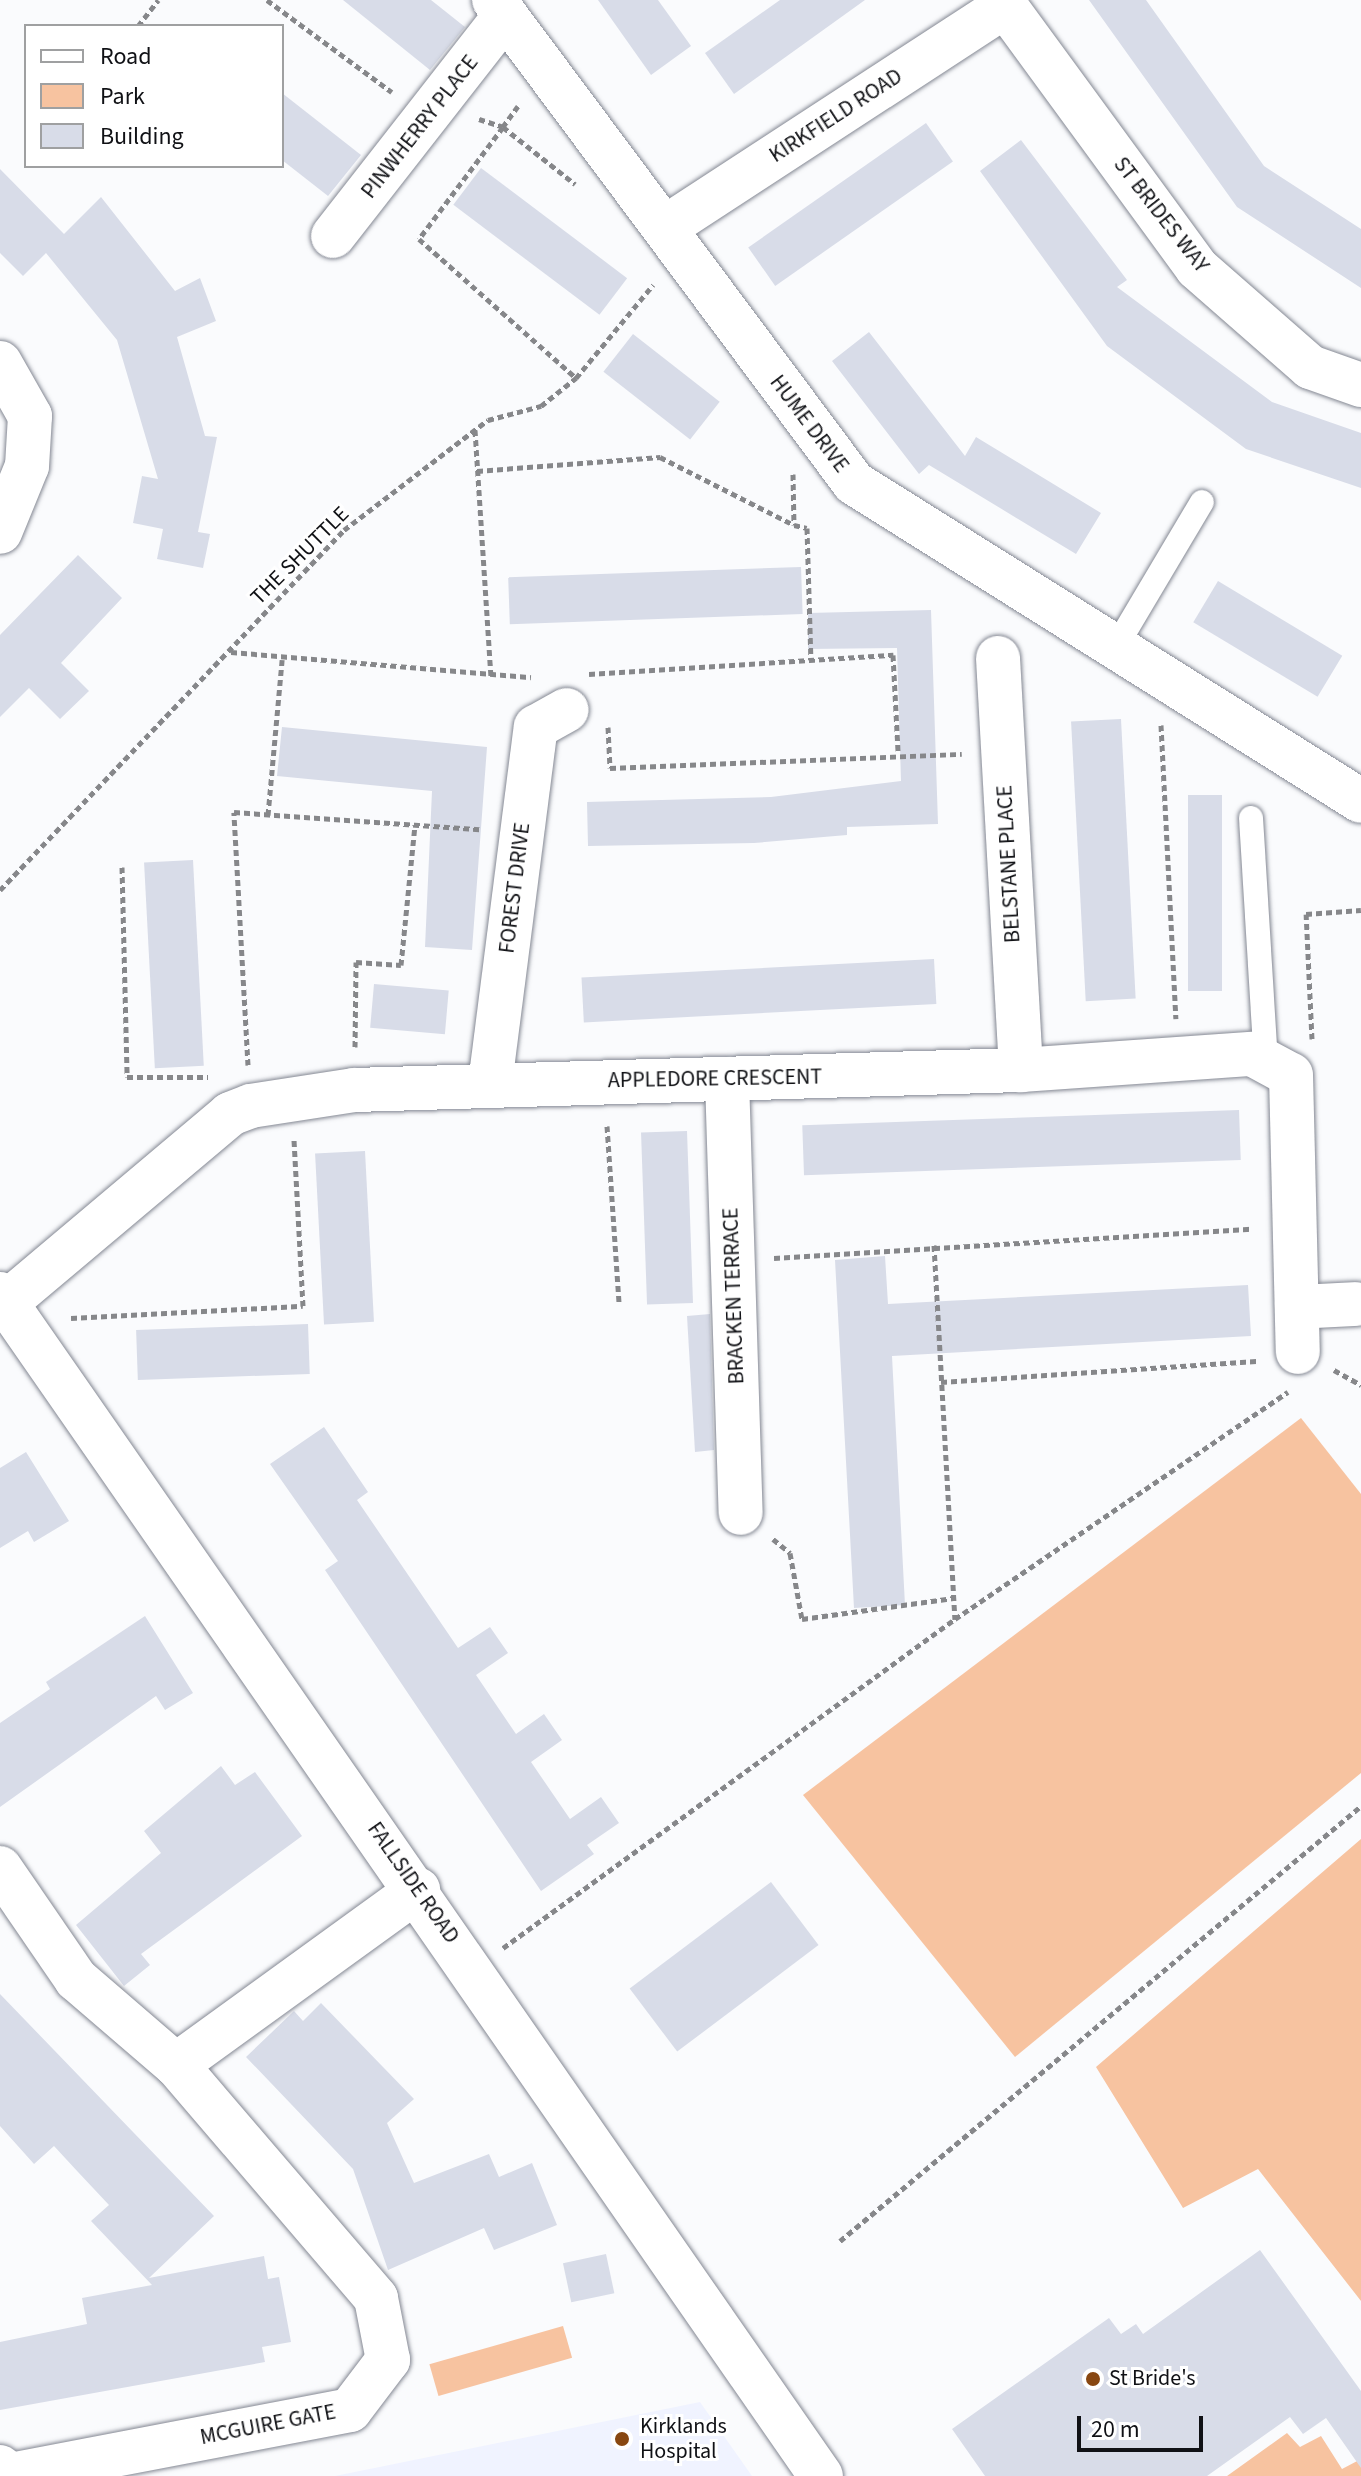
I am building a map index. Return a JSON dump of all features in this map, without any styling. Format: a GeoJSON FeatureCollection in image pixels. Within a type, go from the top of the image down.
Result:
{"type":"FeatureCollection","features":[{"type":"Feature","properties":{"kind":"street","name":"KIRKFIELD ROAD"},"geometry":{"type":"LineString","coordinates":[[674,238],[1003,3]]}},
{"type":"Feature","properties":{"kind":"street","name":"ST BRIDES WAY"},"geometry":{"type":"LineString","coordinates":[[1003,3],[1197,268],[1310,367],[1361,385]]}},
{"type":"Feature","properties":{"kind":"street","name":"HUME DRIVE"},"geometry":{"type":"LineString","coordinates":[[500,8],[614,169],[674,238],[854,483],[1159,679],[1361,801]]}},
{"type":"Feature","properties":{"kind":"street","name":"PINWHERRY PLACE"},"geometry":{"type":"LineString","coordinates":[[333,236],[500,8]]}},
{"type":"Feature","properties":{"kind":"street"},"geometry":{"type":"LineString","coordinates":[[0,363],[30,416],[27,466],[0,532]]}},
{"type":"Feature","properties":{"kind":"street","name":"BELSTANE PLACE"},"geometry":{"type":"LineString","coordinates":[[998,658],[1021,1070]]}},
{"type":"Feature","properties":{"kind":"street","name":"FOREST DRIVE"},"geometry":{"type":"LineString","coordinates":[[490,1084],[536,727],[573,696]]}},
{"type":"Feature","properties":{"kind":"street","name":"APPLEDORE CRESCENT"},"geometry":{"type":"LineString","coordinates":[[2,1302],[230,1114],[264,1094],[490,1084],[1021,1070],[1252,1054],[1279,1069]]}},
{"type":"Feature","properties":{"kind":"street"},"geometry":{"type":"LineString","coordinates":[[1279,1069],[1297,1291],[1297,1366]]}},
{"type":"Feature","properties":{"kind":"street","name":"BRACKEN TERRACE"},"geometry":{"type":"LineString","coordinates":[[727,1079],[741,1513]]}},
{"type":"Feature","properties":{"kind":"street"},"geometry":{"type":"LineString","coordinates":[[1297,1291],[1356,1304]]}},
{"type":"Feature","properties":{"kind":"street","name":"FALLSIDE ROAD"},"geometry":{"type":"LineString","coordinates":[[2,1302],[418,1890],[821,2476]]}},
{"type":"Feature","properties":{"kind":"street","name":"MCGUIRE GATE"},"geometry":{"type":"LineString","coordinates":[[0,1868],[76,1979],[176,2065],[376,2298],[388,2360],[350,2410],[10,2475],[0,2467]]}},
{"type":"Feature","properties":{"kind":"street"},"geometry":{"type":"LineString","coordinates":[[176,2065],[418,1890]]}},
{"type":"Feature","properties":{"kind":"lane"},"geometry":{"type":"LineString","coordinates":[[1114,650],[1202,502]]}},
{"type":"Feature","properties":{"kind":"lane"},"geometry":{"type":"LineString","coordinates":[[1251,818],[1279,1069]]}},
{"type":"Feature","properties":{"kind":"path"},"geometry":{"type":"LineString","coordinates":[[140,24],[158,0]]}},
{"type":"Feature","properties":{"kind":"path","name":"THE SHUTTLE"},"geometry":{"type":"LineString","coordinates":[[0,890],[344,530],[475,430],[541,406],[576,378],[674,238]]}},
{"type":"Feature","properties":{"kind":"path"},"geometry":{"type":"LineString","coordinates":[[475,430],[491,677]]}},
{"type":"Feature","properties":{"kind":"path"},"geometry":{"type":"LineString","coordinates":[[794,525],[793,456],[815,433]]}},
{"type":"Feature","properties":{"kind":"path"},"geometry":{"type":"LineString","coordinates":[[477,471],[660,457],[794,525],[807,528],[811,660]]}},
{"type":"Feature","properties":{"kind":"path"},"geometry":{"type":"LineString","coordinates":[[230,651],[282,660],[491,677],[573,696],[605,673],[893,655],[898,751]]}},
{"type":"Feature","properties":{"kind":"path"},"geometry":{"type":"LineString","coordinates":[[268,815],[282,660]]}},
{"type":"Feature","properties":{"kind":"path"},"geometry":{"type":"LineString","coordinates":[[605,673],[606,689]]}},
{"type":"Feature","properties":{"kind":"path"},"geometry":{"type":"LineString","coordinates":[[1159,679],[1178,1059]]}},
{"type":"Feature","properties":{"kind":"path"},"geometry":{"type":"LineString","coordinates":[[573,696],[610,768],[898,751],[1003,756]]}},
{"type":"Feature","properties":{"kind":"path"},"geometry":{"type":"LineString","coordinates":[[2,1302],[75,1319],[303,1306],[264,1094],[234,812],[522,832]]}},
{"type":"Feature","properties":{"kind":"path"},"geometry":{"type":"LineString","coordinates":[[354,1090],[356,962],[401,965],[415,825]]}},
{"type":"Feature","properties":{"kind":"path"},"geometry":{"type":"LineString","coordinates":[[122,867],[127,1077],[264,1094]]}},
{"type":"Feature","properties":{"kind":"path"},"geometry":{"type":"LineString","coordinates":[[1279,1069],[1313,1074],[1306,914],[1361,910]]}},
{"type":"Feature","properties":{"kind":"path"},"geometry":{"type":"LineString","coordinates":[[603,1081],[619,1303]]}},
{"type":"Feature","properties":{"kind":"path"},"geometry":{"type":"LineString","coordinates":[[733,1262],[934,1245],[1291,1226]]}},
{"type":"Feature","properties":{"kind":"path"},"geometry":{"type":"LineString","coordinates":[[934,1245],[955,1619]]}},
{"type":"Feature","properties":{"kind":"path"},"geometry":{"type":"LineString","coordinates":[[941,1382],[1297,1366],[1361,1385]]}},
{"type":"Feature","properties":{"kind":"path"},"geometry":{"type":"LineString","coordinates":[[473,1970],[1297,1366]]}},
{"type":"Feature","properties":{"kind":"path"},"geometry":{"type":"LineString","coordinates":[[741,1513],[790,1553],[802,1619],[954,1598]]}},
{"type":"Feature","properties":{"kind":"path"},"geometry":{"type":"LineString","coordinates":[[840,2241],[1361,1806]]}},
{"type":"Feature","properties":{"kind":"shaded area","name":"Kirklands Hospital"},"geometry":{"type":"Polygon","coordinates":[[[700,2402],[752,2476],[335,2476],[700,2402]]]}},
{"type":"Feature","properties":{"kind":"green space"},"geometry":{"type":"Polygon","coordinates":[[[1301,1418],[1361,1494],[1361,1773],[1015,2057],[803,1795],[1301,1418]]]}},
{"type":"Feature","properties":{"kind":"green space"},"geometry":{"type":"Polygon","coordinates":[[[1361,1839],[1361,2301],[1258,2169],[1183,2208],[1096,2067],[1361,1839]]]}},
{"type":"Feature","properties":{"kind":"green space"},"geometry":{"type":"Polygon","coordinates":[[[563,2326],[572,2358],[438,2396],[429,2364],[563,2326]]]}},
{"type":"Feature","properties":{"kind":"green space"},"geometry":{"type":"Polygon","coordinates":[[[1287,2433],[1300,2447],[1321,2436],[1342,2469],[1361,2459],[1361,2476],[1227,2476],[1287,2433]]]}},
{"type":"Feature","properties":{"kind":"building"},"geometry":{"type":"Polygon","coordinates":[[[343,0],[431,0],[465,27],[430,70],[343,0]]]}},
{"type":"Feature","properties":{"kind":"building"},"geometry":{"type":"Polygon","coordinates":[[[598,0],[658,0],[691,46],[651,75],[598,0]]]}},
{"type":"Feature","properties":{"kind":"building"},"geometry":{"type":"Polygon","coordinates":[[[780,0],[865,0],[734,94],[705,53],[780,0]]]}},
{"type":"Feature","properties":{"kind":"building"},"geometry":{"type":"Polygon","coordinates":[[[1089,0],[1146,0],[1264,166],[1361,229],[1361,288],[1237,207],[1089,0]]]}},
{"type":"Feature","properties":{"kind":"building"},"geometry":{"type":"Polygon","coordinates":[[[284,95],[361,155],[328,196],[284,162],[284,95]]]}},
{"type":"Feature","properties":{"kind":"building"},"geometry":{"type":"Polygon","coordinates":[[[926,123],[953,162],[775,286],[748,247],[926,123]]]}},
{"type":"Feature","properties":{"kind":"building"},"geometry":{"type":"Polygon","coordinates":[[[1021,140],[1127,280],[1117,287],[1272,402],[1361,433],[1361,488],[1246,449],[1107,346],[980,171],[1021,140]]]}},
{"type":"Feature","properties":{"kind":"building"},"geometry":{"type":"Polygon","coordinates":[[[481,168],[627,278],[599,315],[453,205],[481,168]]]}},
{"type":"Feature","properties":{"kind":"building"},"geometry":{"type":"Polygon","coordinates":[[[0,169],[64,234],[101,197],[175,291],[200,278],[216,321],[177,337],[205,436],[217,437],[198,532],[210,534],[203,568],[157,559],[163,529],[133,523],[142,476],[158,479],[117,340],[46,253],[23,276],[0,253],[0,169]]]}},
{"type":"Feature","properties":{"kind":"building"},"geometry":{"type":"Polygon","coordinates":[[[869,332],[965,456],[976,437],[1101,513],[1076,554],[929,465],[919,474],[832,361],[869,332]]]}},
{"type":"Feature","properties":{"kind":"building"},"geometry":{"type":"Polygon","coordinates":[[[633,334],[720,402],[690,440],[603,372],[633,334]]]}},
{"type":"Feature","properties":{"kind":"building"},"geometry":{"type":"Polygon","coordinates":[[[78,555],[122,598],[61,663],[89,691],[60,719],[29,688],[0,717],[0,635],[78,555]]]}},
{"type":"Feature","properties":{"kind":"building"},"geometry":{"type":"Polygon","coordinates":[[[801,567],[803,614],[510,624],[508,577],[801,567]]]}},
{"type":"Feature","properties":{"kind":"building"},"geometry":{"type":"Polygon","coordinates":[[[1218,581],[1342,656],[1318,697],[1193,622],[1218,581]]]}},
{"type":"Feature","properties":{"kind":"building"},"geometry":{"type":"Polygon","coordinates":[[[931,610],[938,824],[847,827],[847,835],[754,843],[588,846],[587,802],[771,797],[901,781],[897,648],[808,649],[808,613],[931,610]]]}},
{"type":"Feature","properties":{"kind":"building"},"geometry":{"type":"Polygon","coordinates":[[[1121,719],[1136,999],[1086,1001],[1071,722],[1121,719]]]}},
{"type":"Feature","properties":{"kind":"building"},"geometry":{"type":"Polygon","coordinates":[[[282,727],[487,747],[472,950],[425,947],[432,791],[277,776],[282,727]]]}},
{"type":"Feature","properties":{"kind":"building"},"geometry":{"type":"Polygon","coordinates":[[[1188,795],[1222,795],[1222,991],[1188,991],[1188,795]]]}},
{"type":"Feature","properties":{"kind":"building"},"geometry":{"type":"Polygon","coordinates":[[[193,860],[204,1066],[155,1068],[144,863],[193,860]]]}},
{"type":"Feature","properties":{"kind":"building"},"geometry":{"type":"Polygon","coordinates":[[[934,959],[936,1004],[584,1022],[581,977],[934,959]]]}},
{"type":"Feature","properties":{"kind":"building"},"geometry":{"type":"Polygon","coordinates":[[[374,984],[449,991],[445,1034],[370,1028],[374,984]]]}},
{"type":"Feature","properties":{"kind":"building"},"geometry":{"type":"Polygon","coordinates":[[[1239,1110],[1241,1160],[804,1175],[802,1125],[1239,1110]]]}},
{"type":"Feature","properties":{"kind":"building"},"geometry":{"type":"Polygon","coordinates":[[[687,1131],[693,1303],[647,1305],[641,1133],[687,1131]]]}},
{"type":"Feature","properties":{"kind":"building"},"geometry":{"type":"Polygon","coordinates":[[[365,1151],[374,1322],[324,1324],[315,1154],[365,1151]]]}},
{"type":"Feature","properties":{"kind":"building"},"geometry":{"type":"Polygon","coordinates":[[[885,1256],[888,1304],[1248,1285],[1251,1336],[892,1356],[905,1605],[854,1608],[835,1260],[885,1256]]]}},
{"type":"Feature","properties":{"kind":"building"},"geometry":{"type":"Polygon","coordinates":[[[710,1314],[714,1450],[695,1452],[687,1316],[710,1314]]]}},
{"type":"Feature","properties":{"kind":"building"},"geometry":{"type":"Polygon","coordinates":[[[308,1324],[310,1374],[138,1380],[136,1330],[308,1324]]]}},
{"type":"Feature","properties":{"kind":"building"},"geometry":{"type":"Polygon","coordinates":[[[324,1427],[368,1492],[357,1500],[458,1648],[490,1627],[508,1653],[476,1675],[516,1734],[544,1714],[562,1740],[531,1762],[570,1819],[601,1797],[619,1823],[587,1845],[594,1854],[541,1891],[325,1570],[338,1561],[270,1464],[324,1427]]]}},
{"type":"Feature","properties":{"kind":"building"},"geometry":{"type":"Polygon","coordinates":[[[26,1452],[69,1521],[34,1542],[28,1531],[0,1548],[0,1468],[26,1452]]]}},
{"type":"Feature","properties":{"kind":"building"},"geometry":{"type":"Polygon","coordinates":[[[145,1616],[193,1693],[165,1710],[156,1696],[0,1807],[0,1723],[50,1689],[46,1682],[145,1616]]]}},
{"type":"Feature","properties":{"kind":"building"},"geometry":{"type":"Polygon","coordinates":[[[221,1766],[235,1785],[255,1772],[302,1836],[141,1954],[150,1965],[124,1986],[76,1925],[161,1853],[144,1831],[221,1766]]]}},
{"type":"Feature","properties":{"kind":"building"},"geometry":{"type":"Polygon","coordinates":[[[771,1882],[819,1945],[677,2052],[630,1989],[771,1882]]]}},
{"type":"Feature","properties":{"kind":"building"},"geometry":{"type":"Polygon","coordinates":[[[0,1994],[214,2216],[149,2278],[264,2256],[268,2279],[279,2277],[291,2342],[262,2347],[265,2362],[0,2410],[0,2342],[87,2324],[82,2298],[152,2285],[91,2221],[109,2205],[54,2146],[34,2164],[0,2126],[0,1994]]]}},
{"type":"Feature","properties":{"kind":"building"},"geometry":{"type":"Polygon","coordinates":[[[321,2003],[414,2099],[387,2123],[414,2183],[489,2154],[499,2177],[532,2163],[557,2225],[494,2250],[484,2228],[388,2270],[353,2169],[246,2057],[294,2011],[303,2021],[321,2003]]]}},
{"type":"Feature","properties":{"kind":"building"},"geometry":{"type":"Polygon","coordinates":[[[1260,2250],[1361,2391],[1361,2468],[1326,2418],[1303,2434],[1290,2417],[1207,2476],[985,2476],[952,2429],[1109,2318],[1121,2334],[1136,2324],[1143,2334],[1260,2250]]]}},
{"type":"Feature","properties":{"kind":"building"},"geometry":{"type":"Polygon","coordinates":[[[606,2254],[614,2293],[571,2302],[563,2263],[606,2254]]]}},
{"type":"Feature","properties":{"kind":"place","name":"St Bride's"},"geometry":{"type":"Point","coordinates":[1093,2379]}},
{"type":"Feature","properties":{"kind":"place","name":"Kirklands Hospital"},"geometry":{"type":"Point","coordinates":[622,2439]}}]}
